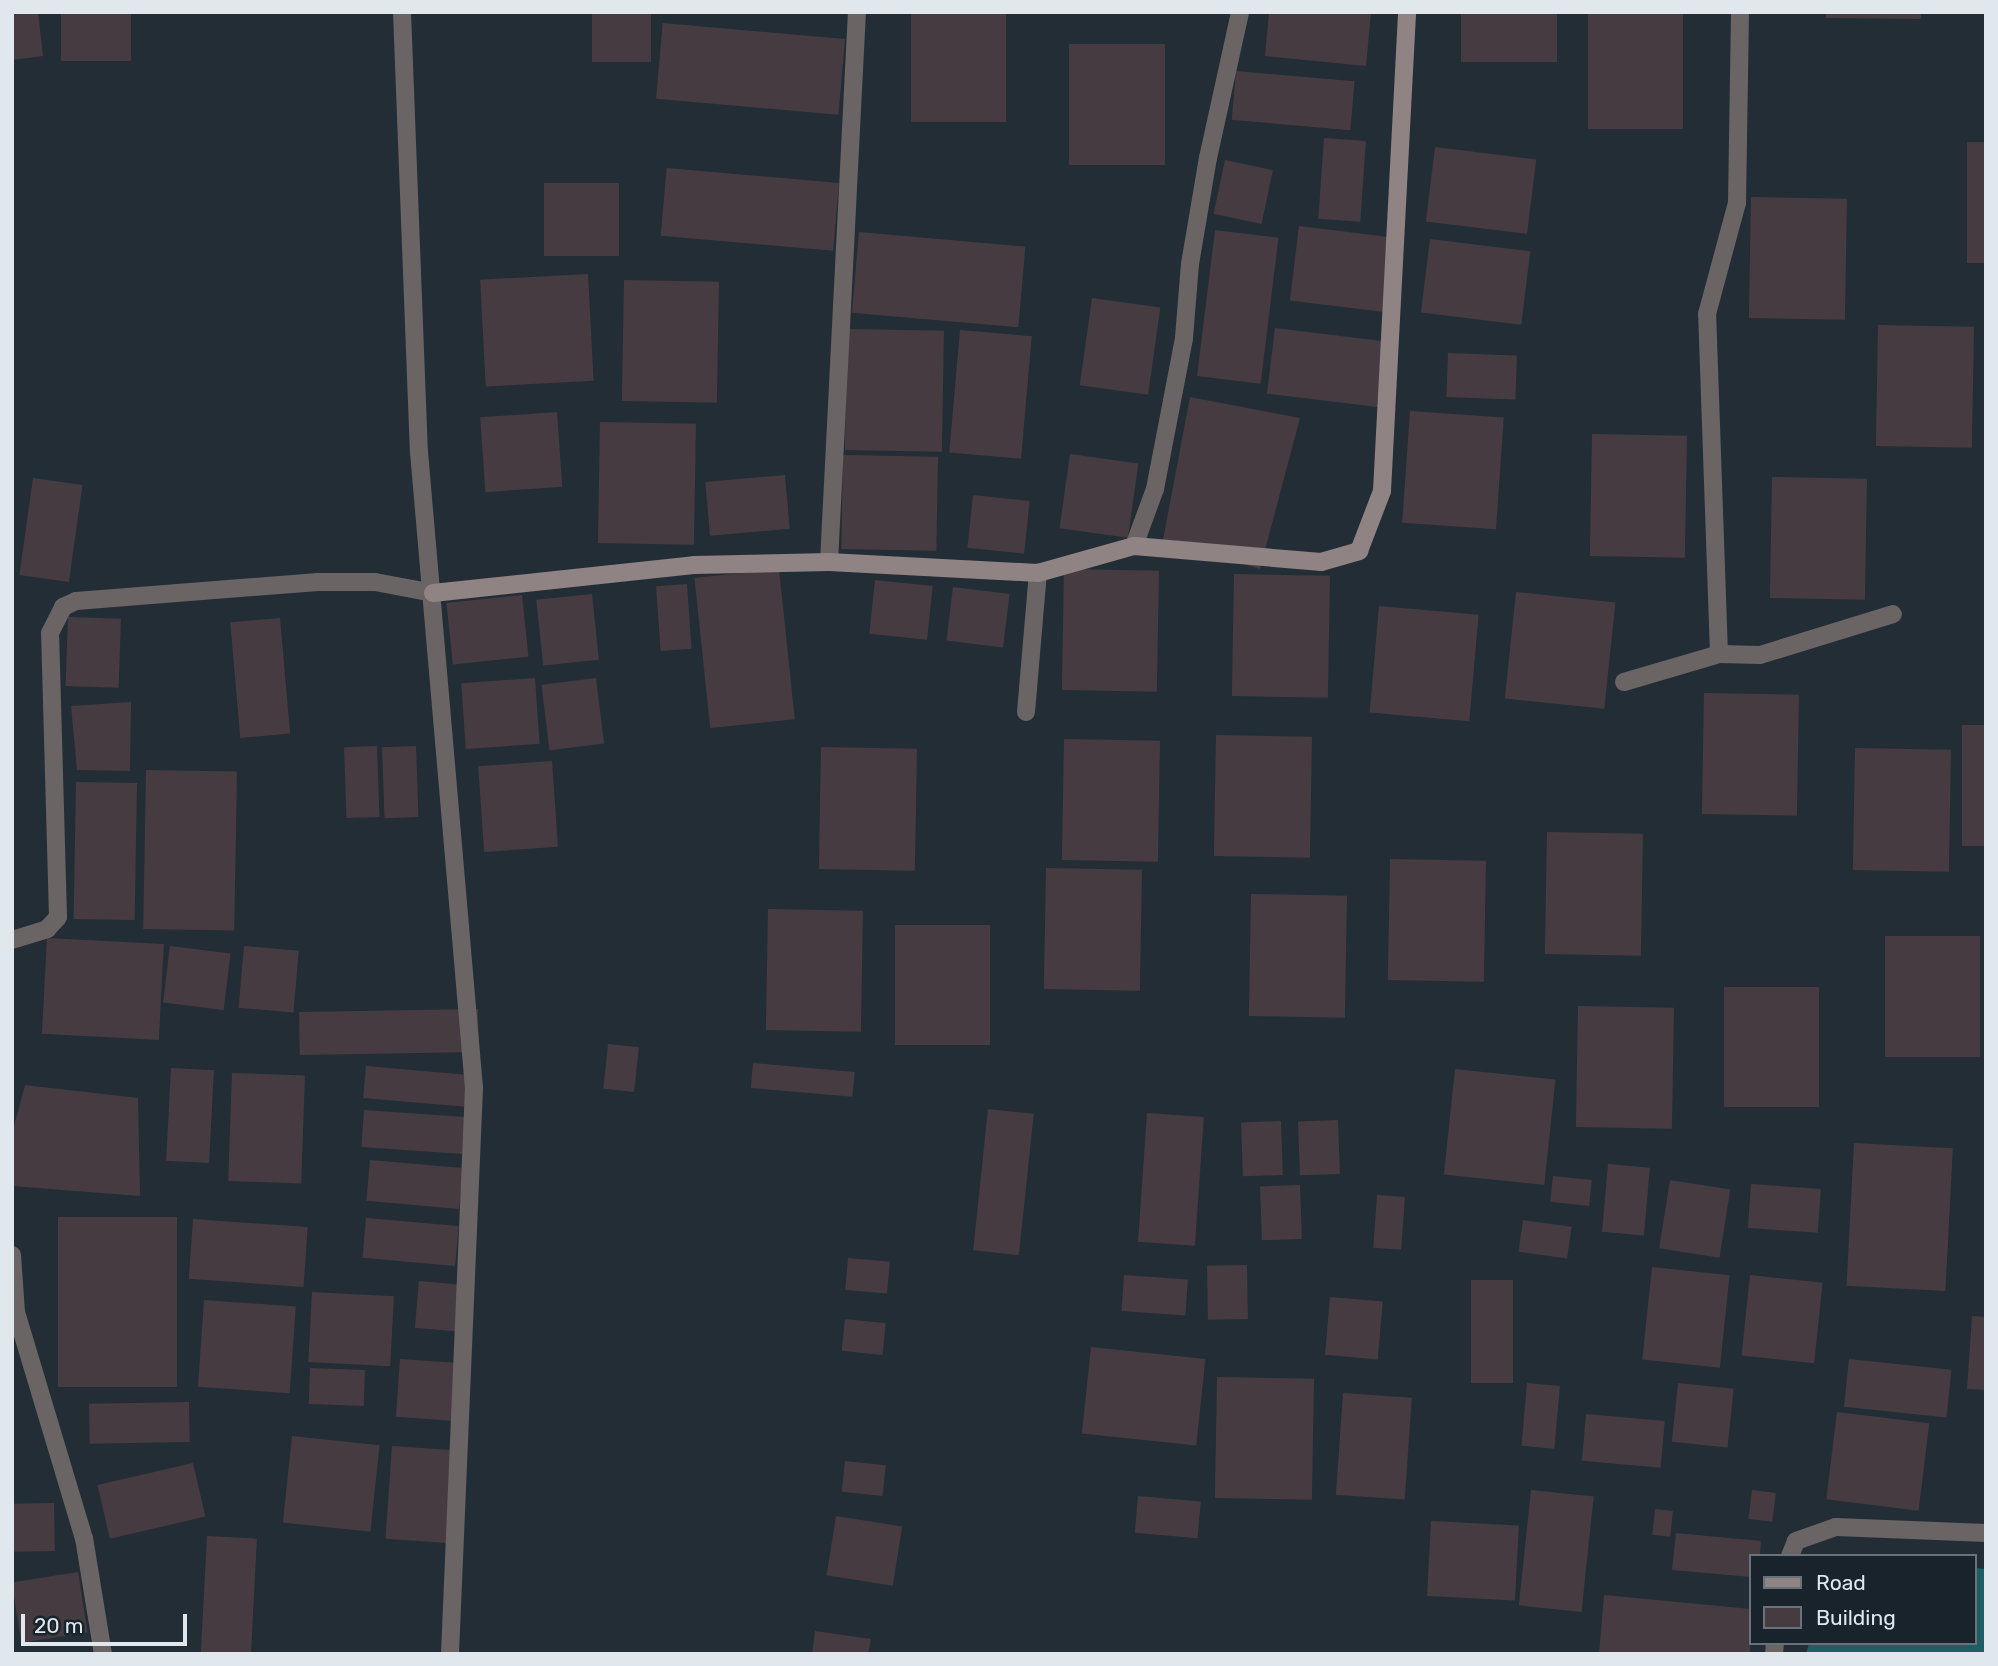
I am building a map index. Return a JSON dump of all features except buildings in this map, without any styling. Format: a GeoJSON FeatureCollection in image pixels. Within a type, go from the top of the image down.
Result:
{"type":"FeatureCollection","features":[{"type":"Feature","properties":{"kind":"street"},"geometry":{"type":"LineString","coordinates":[[402,12],[419,452],[474,1088],[450,1654]]}},
{"type":"Feature","properties":{"kind":"street"},"geometry":{"type":"LineString","coordinates":[[829,562],[857,12]]}},
{"type":"Feature","properties":{"kind":"street"},"geometry":{"type":"LineString","coordinates":[[1134,546],[1155,489],[1184,338],[1190,264],[1206,171],[1240,12]]}},
{"type":"Feature","properties":{"kind":"street"},"geometry":{"type":"LineString","coordinates":[[12,940],[47,929],[58,917],[50,633],[63,607],[76,601],[318,582],[375,582],[433,593],[694,565],[829,562],[1038,573],[1134,546],[1321,562],[1359,551],[1382,491],[1407,12]]}},
{"type":"Feature","properties":{"kind":"street"},"geometry":{"type":"LineString","coordinates":[[1719,654],[1707,314],[1737,203],[1740,12]]}},
{"type":"Feature","properties":{"kind":"street"},"geometry":{"type":"LineString","coordinates":[[1026,712],[1038,573]]}},
{"type":"Feature","properties":{"kind":"street"},"geometry":{"type":"LineString","coordinates":[[1624,682],[1719,654],[1760,655],[1893,614]]}},
{"type":"Feature","properties":{"kind":"street"},"geometry":{"type":"LineString","coordinates":[[12,1255],[16,1312],[84,1538],[103,1654]]}},
{"type":"Feature","properties":{"kind":"street"},"geometry":{"type":"LineString","coordinates":[[1791,1554],[1796,1541],[1836,1527],[1986,1533]]}},
{"type":"Feature","properties":{"kind":"water"},"geometry":{"type":"Polygon","coordinates":[[[1977,1568],[1986,1569],[1986,1654],[1806,1654],[1808,1645],[1977,1645],[1977,1568]]]}}]}
